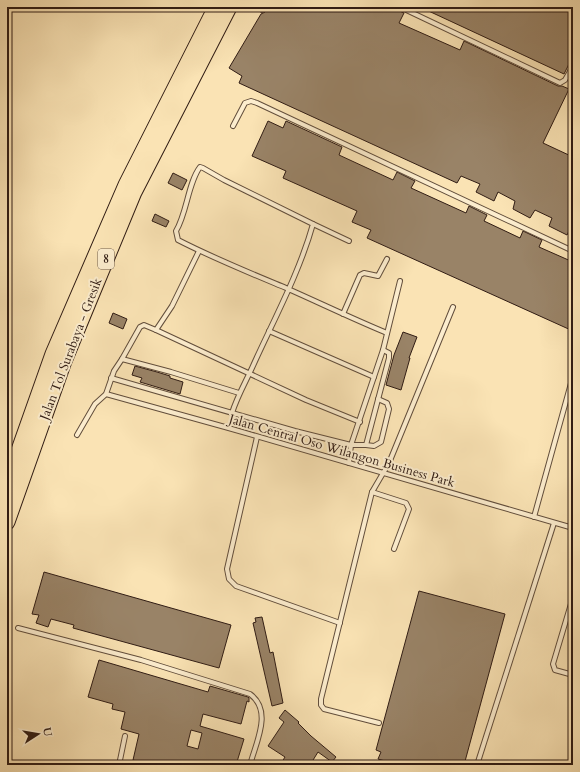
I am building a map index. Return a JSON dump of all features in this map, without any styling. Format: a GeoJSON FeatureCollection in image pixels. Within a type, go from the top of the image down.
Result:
{"type":"FeatureCollection","features":[{"type":"Feature","properties":{"kind":"highway","name":"Jalan Tol Surabaya - Gresik"},"geometry":{"type":"LineString","coordinates":[[7,484],[53,354],[126,185],[216,7]]}},
{"type":"Feature","properties":{"kind":"highway","name":"Jalan Tol Surabaya - Gresik"},"geometry":{"type":"LineString","coordinates":[[7,522],[64,361],[134,192],[229,7]]}},
{"type":"Feature","properties":{"kind":"lane"},"geometry":{"type":"LineString","coordinates":[[400,7],[560,83],[566,80],[573,66]]}},
{"type":"Feature","properties":{"kind":"lane"},"geometry":{"type":"LineString","coordinates":[[233,126],[245,103],[251,101],[257,103],[573,251]]}},
{"type":"Feature","properties":{"kind":"lane"},"geometry":{"type":"LineString","coordinates":[[349,241],[224,180],[203,168],[200,168],[196,174],[176,231],[178,240],[199,251],[387,332]]}},
{"type":"Feature","properties":{"kind":"lane"},"geometry":{"type":"LineString","coordinates":[[232,413],[239,393],[288,289],[302,256],[313,224]]}},
{"type":"Feature","properties":{"kind":"lane"},"geometry":{"type":"LineString","coordinates":[[156,330],[172,306],[199,251]]}},
{"type":"Feature","properties":{"kind":"lane"},"geometry":{"type":"LineString","coordinates":[[343,314],[360,275],[364,273],[378,276],[387,258]]}},
{"type":"Feature","properties":{"kind":"lane"},"geometry":{"type":"LineString","coordinates":[[349,463],[352,445],[382,350],[400,281]]}},
{"type":"Feature","properties":{"kind":"lane"},"geometry":{"type":"LineString","coordinates":[[379,723],[324,709],[321,705],[321,699],[372,492],[384,474],[453,307]]}},
{"type":"Feature","properties":{"kind":"lane"},"geometry":{"type":"LineString","coordinates":[[77,435],[95,404],[106,394],[114,371],[140,327],[144,325],[306,400],[360,422]]}},
{"type":"Feature","properties":{"kind":"lane"},"geometry":{"type":"LineString","coordinates":[[268,331],[374,377]]}},
{"type":"Feature","properties":{"kind":"lane"},"geometry":{"type":"LineString","coordinates":[[366,445],[389,358],[389,353],[382,350]]}},
{"type":"Feature","properties":{"kind":"lane"},"geometry":{"type":"LineString","coordinates":[[122,359],[239,393]]}},
{"type":"Feature","properties":{"kind":"lane"},"geometry":{"type":"LineString","coordinates":[[534,517],[573,376]]}},
{"type":"Feature","properties":{"kind":"lane"},"geometry":{"type":"LineString","coordinates":[[111,378],[232,413],[352,445],[374,446],[381,442],[389,410],[387,402],[378,399]]}},
{"type":"Feature","properties":{"kind":"lane","name":"Jalan Central Oso Wilangon Business Park"},"geometry":{"type":"LineString","coordinates":[[106,394],[573,528]]}},
{"type":"Feature","properties":{"kind":"lane"},"geometry":{"type":"LineString","coordinates":[[257,437],[227,569],[229,579],[236,586],[340,623]]}},
{"type":"Feature","properties":{"kind":"lane"},"geometry":{"type":"LineString","coordinates":[[372,492],[406,503],[409,509],[394,550]]}},
{"type":"Feature","properties":{"kind":"lane"},"geometry":{"type":"LineString","coordinates":[[477,765],[554,523]]}},
{"type":"Feature","properties":{"kind":"lane"},"geometry":{"type":"LineString","coordinates":[[573,597],[553,664],[555,670],[573,675]]}},
{"type":"Feature","properties":{"kind":"lane"},"geometry":{"type":"LineString","coordinates":[[18,628],[140,660],[250,694],[256,699],[260,706],[263,720],[250,765]]}},
{"type":"Feature","properties":{"kind":"lane"},"geometry":{"type":"LineString","coordinates":[[119,765],[125,736]]}},
{"type":"Feature","properties":{"kind":"building"},"geometry":{"type":"Polygon","coordinates":[[[267,7],[391,7],[404,13],[399,23],[460,50],[464,41],[558,86],[569,89],[543,143],[573,157],[573,228],[571,227],[567,235],[549,226],[552,218],[535,210],[530,218],[513,209],[515,201],[498,192],[494,201],[476,192],[480,184],[461,176],[457,183],[239,83],[242,76],[229,68],[261,14],[265,12],[267,7]]]}},
{"type":"Feature","properties":{"kind":"building"},"geometry":{"type":"Polygon","coordinates":[[[420,7],[573,7],[573,56],[564,74],[420,7]]]}},
{"type":"Feature","properties":{"kind":"building"},"geometry":{"type":"Polygon","coordinates":[[[268,121],[283,128],[286,121],[342,147],[339,155],[393,180],[397,172],[415,181],[411,188],[466,213],[469,206],[487,215],[484,221],[520,238],[523,231],[542,240],[539,247],[573,262],[573,331],[367,238],[371,230],[352,222],[357,211],[283,178],[286,171],[252,156],[268,121]]]}},
{"type":"Feature","properties":{"kind":"building"},"geometry":{"type":"Polygon","coordinates":[[[173,173],[187,180],[182,190],[168,183],[173,173]]]}},
{"type":"Feature","properties":{"kind":"building"},"geometry":{"type":"Polygon","coordinates":[[[155,214],[169,221],[166,227],[152,221],[155,214]]]}},
{"type":"Feature","properties":{"kind":"building"},"geometry":{"type":"Polygon","coordinates":[[[113,313],[127,319],[123,329],[109,323],[113,313]]]}},
{"type":"Feature","properties":{"kind":"building"},"geometry":{"type":"Polygon","coordinates":[[[403,332],[417,337],[409,358],[401,390],[386,385],[394,355],[403,332]]]}},
{"type":"Feature","properties":{"kind":"building"},"geometry":{"type":"Polygon","coordinates":[[[135,366],[170,376],[170,378],[183,382],[180,394],[140,382],[142,378],[132,375],[135,366]]]}},
{"type":"Feature","properties":{"kind":"building"},"geometry":{"type":"Polygon","coordinates":[[[44,572],[231,625],[219,668],[73,628],[74,625],[51,619],[48,627],[36,623],[39,615],[32,614],[44,572]]]}},
{"type":"Feature","properties":{"kind":"building"},"geometry":{"type":"Polygon","coordinates":[[[419,591],[505,614],[464,765],[430,765],[422,763],[422,765],[399,765],[378,759],[381,752],[376,750],[419,591]]]}},
{"type":"Feature","properties":{"kind":"building"},"geometry":{"type":"Polygon","coordinates":[[[262,617],[270,653],[273,652],[283,703],[272,706],[253,623],[256,622],[255,618],[262,617]]]}},
{"type":"Feature","properties":{"kind":"building"},"geometry":{"type":"Polygon","coordinates":[[[99,660],[208,692],[210,686],[248,697],[249,702],[247,701],[241,724],[203,714],[200,726],[244,739],[236,765],[152,765],[133,760],[139,734],[121,729],[125,712],[112,709],[113,704],[88,697],[99,660]],[[191,730],[187,746],[198,749],[202,733],[191,730]]]}},
{"type":"Feature","properties":{"kind":"building"},"geometry":{"type":"Polygon","coordinates":[[[285,710],[299,722],[298,723],[311,736],[336,757],[332,762],[318,752],[310,765],[280,765],[285,757],[268,746],[284,722],[279,718],[285,710]]]}}]}
